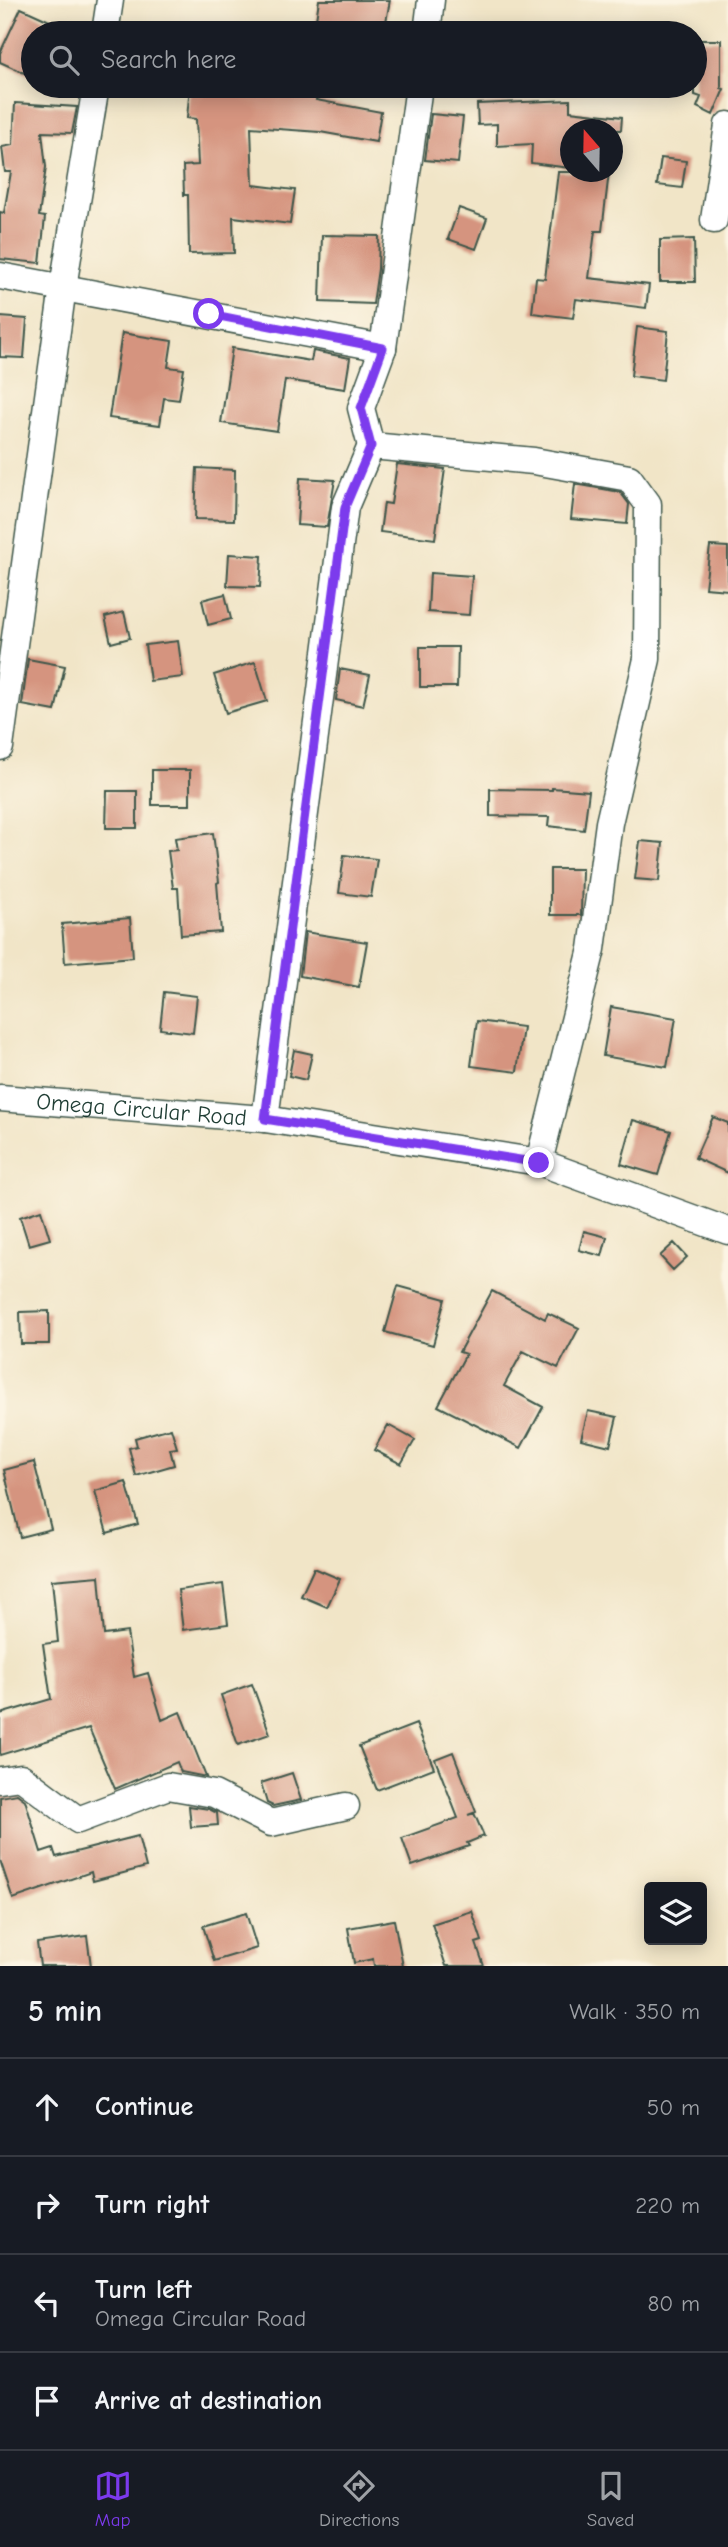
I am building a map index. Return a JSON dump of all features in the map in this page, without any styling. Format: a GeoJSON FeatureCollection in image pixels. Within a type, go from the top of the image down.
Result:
{"type":"FeatureCollection","features":[{"type":"Feature","properties":{"kind":"street"},"geometry":{"type":"LineString","coordinates":[[107,21],[110,0]]}},
{"type":"Feature","properties":{"kind":"street"},"geometry":{"type":"LineString","coordinates":[[428,21],[431,0]]}},
{"type":"Feature","properties":{"kind":"street"},"geometry":{"type":"LineString","coordinates":[[0,747],[63,287],[94,98]]}},
{"type":"Feature","properties":{"kind":"street"},"geometry":{"type":"LineString","coordinates":[[265,1119],[345,507],[371,446],[361,408],[383,348],[417,98]]}},
{"type":"Feature","properties":{"kind":"street"},"geometry":{"type":"LineString","coordinates":[[714,220],[728,125]]}},
{"type":"Feature","properties":{"kind":"street"},"geometry":{"type":"LineString","coordinates":[[0,276],[383,348]]}},
{"type":"Feature","properties":{"kind":"street"},"geometry":{"type":"LineString","coordinates":[[371,446],[534,461],[629,478],[648,504],[647,659],[609,823],[592,949],[539,1163]]}},
{"type":"Feature","properties":{"kind":"street","name":"Omega Circular Road"},"geometry":{"type":"LineString","coordinates":[[0,1098],[265,1119],[539,1163],[728,1231]]}},
{"type":"Feature","properties":{"kind":"street"},"geometry":{"type":"LineString","coordinates":[[0,1780],[21,1776],[78,1820],[168,1786],[214,1794],[271,1823],[346,1806]]}},
{"type":"Feature","properties":{"kind":"building"},"geometry":{"type":"Polygon","coordinates":[[[319,0],[390,0],[386,21],[316,21],[319,0]]]}},
{"type":"Feature","properties":{"kind":"building"},"geometry":{"type":"Polygon","coordinates":[[[21,8],[50,21],[21,21],[21,72],[0,62],[0,53],[21,8]]]}},
{"type":"Feature","properties":{"kind":"building"},"geometry":{"type":"Polygon","coordinates":[[[707,40],[721,40],[721,88],[724,89],[713,115],[697,107],[701,98],[707,98],[707,40]]]}},
{"type":"Feature","properties":{"kind":"building"},"geometry":{"type":"Polygon","coordinates":[[[189,98],[316,98],[381,112],[376,142],[320,132],[251,127],[253,185],[295,190],[290,224],[233,217],[234,253],[189,254],[188,195],[184,195],[183,166],[198,165],[196,119],[187,118],[189,98]]]}},
{"type":"Feature","properties":{"kind":"building"},"geometry":{"type":"Polygon","coordinates":[[[570,100],[570,111],[622,119],[560,119],[560,167],[531,163],[532,144],[497,146],[497,124],[478,125],[477,104],[570,100]]]}},
{"type":"Feature","properties":{"kind":"building"},"geometry":{"type":"Polygon","coordinates":[[[15,103],[77,107],[72,133],[42,132],[46,167],[39,216],[45,217],[40,263],[0,259],[0,212],[4,213],[11,172],[5,172],[2,147],[13,145],[15,103]]]}},
{"type":"Feature","properties":{"kind":"building"},"geometry":{"type":"Polygon","coordinates":[[[431,114],[463,117],[458,163],[425,160],[431,114]]]}},
{"type":"Feature","properties":{"kind":"building"},"geometry":{"type":"Polygon","coordinates":[[[661,158],[686,161],[682,188],[657,185],[661,158]]]}},
{"type":"Feature","properties":{"kind":"building"},"geometry":{"type":"Polygon","coordinates":[[[558,172],[560,182],[608,182],[602,231],[595,231],[589,278],[649,285],[646,308],[576,299],[573,318],[532,313],[536,278],[545,279],[558,172]]]}},
{"type":"Feature","properties":{"kind":"building"},"geometry":{"type":"Polygon","coordinates":[[[459,208],[487,218],[476,249],[448,239],[459,208]]]}},
{"type":"Feature","properties":{"kind":"building"},"geometry":{"type":"Polygon","coordinates":[[[322,235],[379,236],[373,304],[320,302],[322,235]]]}},
{"type":"Feature","properties":{"kind":"building"},"geometry":{"type":"Polygon","coordinates":[[[694,239],[695,282],[660,282],[660,240],[694,239]]]}},
{"type":"Feature","properties":{"kind":"building"},"geometry":{"type":"Polygon","coordinates":[[[0,317],[27,319],[24,358],[0,357],[0,317]]]}},
{"type":"Feature","properties":{"kind":"building"},"geometry":{"type":"Polygon","coordinates":[[[637,327],[668,331],[663,380],[631,376],[637,327]]]}},
{"type":"Feature","properties":{"kind":"building"},"geometry":{"type":"Polygon","coordinates":[[[122,333],[172,341],[168,367],[184,369],[179,400],[164,398],[160,425],[109,418],[122,333]]]}},
{"type":"Feature","properties":{"kind":"building"},"geometry":{"type":"Polygon","coordinates":[[[232,348],[311,361],[313,351],[350,358],[345,389],[285,380],[277,431],[221,423],[232,348]]]}},
{"type":"Feature","properties":{"kind":"building"},"geometry":{"type":"Polygon","coordinates":[[[397,464],[445,469],[435,539],[380,532],[384,503],[391,504],[397,464]]]}},
{"type":"Feature","properties":{"kind":"building"},"geometry":{"type":"Polygon","coordinates":[[[197,468],[235,470],[234,520],[195,519],[197,468]]]}},
{"type":"Feature","properties":{"kind":"building"},"geometry":{"type":"Polygon","coordinates":[[[300,478],[335,480],[327,527],[297,525],[300,478]]]}},
{"type":"Feature","properties":{"kind":"building"},"geometry":{"type":"Polygon","coordinates":[[[575,484],[620,492],[629,504],[627,524],[571,519],[575,484]]]}},
{"type":"Feature","properties":{"kind":"building"},"geometry":{"type":"Polygon","coordinates":[[[710,546],[728,547],[728,590],[705,588],[710,546]]]}},
{"type":"Feature","properties":{"kind":"building"},"geometry":{"type":"Polygon","coordinates":[[[229,554],[262,556],[260,587],[227,586],[229,554]]]}},
{"type":"Feature","properties":{"kind":"building"},"geometry":{"type":"Polygon","coordinates":[[[430,573],[472,576],[469,615],[428,612],[430,573]]]}},
{"type":"Feature","properties":{"kind":"building"},"geometry":{"type":"Polygon","coordinates":[[[225,594],[231,619],[208,625],[202,600],[225,594]]]}},
{"type":"Feature","properties":{"kind":"building"},"geometry":{"type":"Polygon","coordinates":[[[124,612],[130,638],[111,643],[105,617],[124,612]]]}},
{"type":"Feature","properties":{"kind":"building"},"geometry":{"type":"Polygon","coordinates":[[[178,641],[183,677],[150,681],[145,645],[178,641]]]}},
{"type":"Feature","properties":{"kind":"building"},"geometry":{"type":"Polygon","coordinates":[[[420,647],[458,647],[457,687],[420,687],[420,647]]]}},
{"type":"Feature","properties":{"kind":"building"},"geometry":{"type":"Polygon","coordinates":[[[28,659],[65,666],[55,711],[22,705],[28,659]]]}},
{"type":"Feature","properties":{"kind":"building"},"geometry":{"type":"Polygon","coordinates":[[[255,662],[267,701],[226,713],[214,675],[255,662]]]}},
{"type":"Feature","properties":{"kind":"building"},"geometry":{"type":"Polygon","coordinates":[[[340,669],[370,675],[363,706],[336,700],[340,669]]]}},
{"type":"Feature","properties":{"kind":"building"},"geometry":{"type":"Polygon","coordinates":[[[152,770],[190,770],[190,805],[152,805],[152,770]]]}},
{"type":"Feature","properties":{"kind":"building"},"geometry":{"type":"Polygon","coordinates":[[[552,788],[589,791],[584,830],[548,826],[549,817],[490,816],[490,789],[552,788]]]}},
{"type":"Feature","properties":{"kind":"building"},"geometry":{"type":"Polygon","coordinates":[[[107,791],[137,791],[137,828],[106,828],[107,791]]]}},
{"type":"Feature","properties":{"kind":"building"},"geometry":{"type":"Polygon","coordinates":[[[213,833],[221,932],[181,935],[178,888],[173,888],[168,851],[177,850],[175,838],[213,833]]]}},
{"type":"Feature","properties":{"kind":"building"},"geometry":{"type":"Polygon","coordinates":[[[640,841],[663,843],[659,881],[635,879],[640,841]]]}},
{"type":"Feature","properties":{"kind":"building"},"geometry":{"type":"Polygon","coordinates":[[[344,855],[377,859],[371,897],[339,893],[344,855]]]}},
{"type":"Feature","properties":{"kind":"building"},"geometry":{"type":"Polygon","coordinates":[[[550,869],[582,869],[581,915],[550,915],[550,869]]]}},
{"type":"Feature","properties":{"kind":"building"},"geometry":{"type":"Polygon","coordinates":[[[130,918],[133,957],[65,963],[62,924],[130,918]]]}},
{"type":"Feature","properties":{"kind":"building"},"geometry":{"type":"Polygon","coordinates":[[[305,932],[367,942],[359,987],[300,976],[305,932]]]}},
{"type":"Feature","properties":{"kind":"building"},"geometry":{"type":"Polygon","coordinates":[[[164,992],[197,996],[193,1033],[160,1029],[164,992]]]}},
{"type":"Feature","properties":{"kind":"building"},"geometry":{"type":"Polygon","coordinates":[[[611,1007],[676,1018],[667,1067],[603,1056],[611,1007]]]}},
{"type":"Feature","properties":{"kind":"building"},"geometry":{"type":"Polygon","coordinates":[[[477,1021],[523,1027],[517,1072],[471,1066],[477,1021]]]}},
{"type":"Feature","properties":{"kind":"building"},"geometry":{"type":"Polygon","coordinates":[[[294,1050],[312,1054],[306,1080],[289,1076],[294,1050]]]}},
{"type":"Feature","properties":{"kind":"building"},"geometry":{"type":"Polygon","coordinates":[[[713,1117],[728,1123],[728,1173],[695,1158],[713,1117]]]}},
{"type":"Feature","properties":{"kind":"building"},"geometry":{"type":"Polygon","coordinates":[[[633,1120],[671,1131],[658,1175],[621,1164],[633,1120]]]}},
{"type":"Feature","properties":{"kind":"building"},"geometry":{"type":"Polygon","coordinates":[[[41,1210],[50,1239],[29,1245],[20,1217],[41,1210]]]}},
{"type":"Feature","properties":{"kind":"building"},"geometry":{"type":"Polygon","coordinates":[[[584,1231],[607,1237],[602,1256],[579,1250],[584,1231]]]}},
{"type":"Feature","properties":{"kind":"building"},"geometry":{"type":"Polygon","coordinates":[[[674,1243],[687,1257],[673,1270],[660,1256],[674,1243]]]}},
{"type":"Feature","properties":{"kind":"building"},"geometry":{"type":"Polygon","coordinates":[[[398,1286],[445,1299],[433,1345],[385,1332],[398,1286]]]}},
{"type":"Feature","properties":{"kind":"building"},"geometry":{"type":"Polygon","coordinates":[[[492,1291],[545,1319],[548,1313],[579,1328],[558,1368],[523,1351],[504,1386],[543,1407],[521,1448],[438,1406],[466,1354],[459,1352],[492,1291]]]}},
{"type":"Feature","properties":{"kind":"building"},"geometry":{"type":"Polygon","coordinates":[[[49,1311],[49,1344],[21,1344],[20,1312],[49,1311]]]}},
{"type":"Feature","properties":{"kind":"building"},"geometry":{"type":"Polygon","coordinates":[[[588,1411],[617,1417],[610,1446],[581,1439],[588,1411]]]}},
{"type":"Feature","properties":{"kind":"building"},"geometry":{"type":"Polygon","coordinates":[[[388,1425],[415,1440],[401,1464],[374,1450],[388,1425]]]}},
{"type":"Feature","properties":{"kind":"building"},"geometry":{"type":"Polygon","coordinates":[[[171,1428],[177,1448],[170,1449],[174,1465],[136,1476],[129,1448],[137,1446],[135,1438],[171,1428]]]}},
{"type":"Feature","properties":{"kind":"building"},"geometry":{"type":"Polygon","coordinates":[[[34,1462],[51,1529],[20,1537],[4,1470],[34,1462]]]}},
{"type":"Feature","properties":{"kind":"building"},"geometry":{"type":"Polygon","coordinates":[[[126,1482],[138,1524],[107,1533],[95,1491],[126,1482]]]}},
{"type":"Feature","properties":{"kind":"building"},"geometry":{"type":"Polygon","coordinates":[[[314,1568],[340,1579],[327,1607],[301,1596],[314,1568]]]}},
{"type":"Feature","properties":{"kind":"building"},"geometry":{"type":"Polygon","coordinates":[[[99,1576],[104,1635],[127,1632],[134,1677],[148,1673],[162,1720],[180,1712],[206,1777],[181,1772],[177,1762],[115,1789],[89,1728],[0,1755],[0,1714],[51,1699],[43,1644],[58,1642],[52,1580],[99,1576]]]}},
{"type":"Feature","properties":{"kind":"building"},"geometry":{"type":"Polygon","coordinates":[[[223,1584],[228,1624],[183,1630],[178,1590],[223,1584]]]}},
{"type":"Feature","properties":{"kind":"building"},"geometry":{"type":"Polygon","coordinates":[[[252,1684],[270,1734],[238,1745],[221,1695],[252,1684]]]}},
{"type":"Feature","properties":{"kind":"building"},"geometry":{"type":"Polygon","coordinates":[[[416,1724],[434,1768],[377,1790],[359,1746],[416,1724]]]}},
{"type":"Feature","properties":{"kind":"building"},"geometry":{"type":"Polygon","coordinates":[[[453,1752],[476,1812],[468,1815],[474,1813],[484,1836],[467,1843],[469,1846],[412,1866],[402,1838],[458,1818],[435,1759],[453,1752]]]}},
{"type":"Feature","properties":{"kind":"building"},"geometry":{"type":"Polygon","coordinates":[[[292,1773],[301,1800],[273,1806],[267,1803],[261,1783],[292,1773]]]}},
{"type":"Feature","properties":{"kind":"building"},"geometry":{"type":"Polygon","coordinates":[[[17,1794],[25,1800],[41,1852],[53,1848],[56,1857],[138,1836],[146,1867],[93,1881],[91,1872],[13,1899],[0,1860],[0,1797],[17,1794]]]}},
{"type":"Feature","properties":{"kind":"building"},"geometry":{"type":"Polygon","coordinates":[[[189,1806],[217,1813],[218,1825],[191,1827],[189,1806]]]}},
{"type":"Feature","properties":{"kind":"building"},"geometry":{"type":"Polygon","coordinates":[[[472,1911],[482,1941],[476,1943],[484,1966],[446,1966],[432,1924],[472,1911]]]}},
{"type":"Feature","properties":{"kind":"building"},"geometry":{"type":"Polygon","coordinates":[[[246,1913],[257,1948],[214,1961],[203,1926],[246,1913]]]}},
{"type":"Feature","properties":{"kind":"building"},"geometry":{"type":"Polygon","coordinates":[[[394,1920],[403,1966],[374,1966],[373,1959],[354,1963],[348,1928],[394,1920]]]}},
{"type":"Feature","properties":{"kind":"building"},"geometry":{"type":"Polygon","coordinates":[[[87,1936],[91,1966],[40,1966],[37,1943],[87,1936]]]}},
{"type":"Feature","properties":{"kind":"route"},"geometry":{"type":"LineString","coordinates":[[209,314],[383,348],[361,408],[371,446],[345,507],[265,1119],[539,1163]]}}]}
